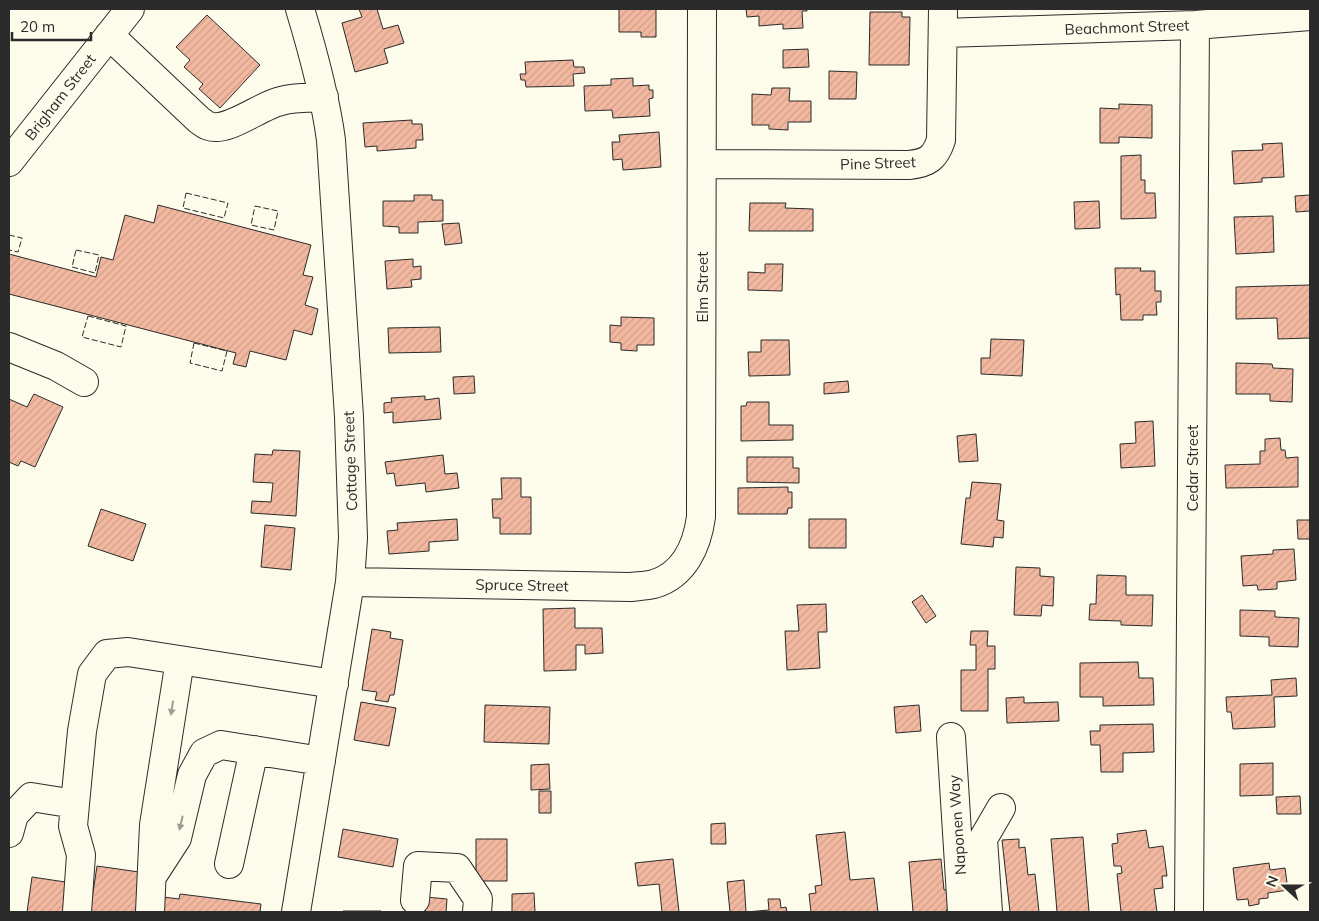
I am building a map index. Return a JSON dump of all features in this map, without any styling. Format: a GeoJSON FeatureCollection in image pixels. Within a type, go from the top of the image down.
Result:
{"type":"FeatureCollection","features":[{"type":"Feature","properties":{"kind":"street","name":"Brigham Street"},"geometry":{"type":"LineString","coordinates":[[9,162],[130,9]]}},
{"type":"Feature","properties":{"kind":"street","name":"Cottage Street"},"geometry":{"type":"LineString","coordinates":[[296,912],[350,582],[353,538],[348,416],[331,140],[324,97],[300,9]]}},
{"type":"Feature","properties":{"kind":"street","name":"Elm Street"},"geometry":{"type":"LineString","coordinates":[[685,562],[696,542],[701,517],[702,9]]}},
{"type":"Feature","properties":{"kind":"street","name":"Beachmont Street"},"geometry":{"type":"LineString","coordinates":[[943,21],[1195,25],[1310,16]]}},
{"type":"Feature","properties":{"kind":"street","name":"Pine Street"},"geometry":{"type":"LineString","coordinates":[[702,164],[910,165],[921,163],[931,158],[937,150],[940,140],[943,21]]}},
{"type":"Feature","properties":{"kind":"street","name":"Cedar Street"},"geometry":{"type":"LineString","coordinates":[[1189,912],[1195,25]]}},
{"type":"Feature","properties":{"kind":"street"},"geometry":{"type":"LineString","coordinates":[[109,35],[199,120],[208,126],[218,128],[228,125],[282,100],[324,97]]}},
{"type":"Feature","properties":{"kind":"street"},"geometry":{"type":"LineString","coordinates":[[9,347],[56,366],[84,382]]}},
{"type":"Feature","properties":{"kind":"street","name":"Spruce Street"},"geometry":{"type":"LineString","coordinates":[[350,582],[630,587],[654,584],[666,579],[685,562]]}},
{"type":"Feature","properties":{"kind":"street"},"geometry":{"type":"LineString","coordinates":[[77,912],[81,855],[74,826],[82,731],[92,674],[107,654],[128,652],[334,684]]}},
{"type":"Feature","properties":{"kind":"street"},"geometry":{"type":"LineString","coordinates":[[150,912],[154,825],[180,660]]}},
{"type":"Feature","properties":{"kind":"street","name":"Naponen Way"},"geometry":{"type":"LineString","coordinates":[[951,738],[962,912]]}},
{"type":"Feature","properties":{"kind":"street"},"geometry":{"type":"LineString","coordinates":[[153,875],[178,838],[192,775],[204,753],[221,745],[320,761]]}},
{"type":"Feature","properties":{"kind":"street"},"geometry":{"type":"LineString","coordinates":[[229,864],[254,750]]}},
{"type":"Feature","properties":{"kind":"street"},"geometry":{"type":"LineString","coordinates":[[9,833],[14,815],[31,798],[75,804]]}},
{"type":"Feature","properties":{"kind":"street"},"geometry":{"type":"LineString","coordinates":[[988,912],[983,839],[1001,808]]}},
{"type":"Feature","properties":{"kind":"street"},"geometry":{"type":"LineString","coordinates":[[415,900],[418,866],[457,868],[478,899],[477,912]]}},
{"type":"Feature","properties":{"kind":"building"},"geometry":{"type":"Polygon","coordinates":[[[359,9],[377,9],[383,29],[398,25],[404,43],[384,49],[388,63],[355,72],[342,23],[362,17],[359,9]]]}},
{"type":"Feature","properties":{"kind":"building"},"geometry":{"type":"Polygon","coordinates":[[[619,9],[656,9],[656,37],[641,37],[641,32],[619,32],[619,9]]]}},
{"type":"Feature","properties":{"kind":"building"},"geometry":{"type":"Polygon","coordinates":[[[746,9],[807,9],[807,11],[802,11],[803,28],[783,29],[783,24],[759,26],[759,16],[747,17],[746,9]]]}},
{"type":"Feature","properties":{"kind":"building"},"geometry":{"type":"Polygon","coordinates":[[[870,12],[902,12],[902,17],[910,17],[909,65],[869,65],[870,12]]]}},
{"type":"Feature","properties":{"kind":"building"},"geometry":{"type":"Polygon","coordinates":[[[207,15],[260,65],[220,108],[199,89],[203,84],[184,67],[190,60],[176,47],[207,15]]]}},
{"type":"Feature","properties":{"kind":"building"},"geometry":{"type":"Polygon","coordinates":[[[808,49],[809,67],[783,68],[783,50],[808,49]]]}},
{"type":"Feature","properties":{"kind":"building"},"geometry":{"type":"Polygon","coordinates":[[[573,60],[574,67],[584,67],[585,73],[573,74],[574,86],[526,87],[525,80],[521,80],[520,74],[526,74],[525,62],[573,60]]]}},
{"type":"Feature","properties":{"kind":"building"},"geometry":{"type":"Polygon","coordinates":[[[829,71],[857,72],[856,99],[829,99],[829,71]]]}},
{"type":"Feature","properties":{"kind":"building"},"geometry":{"type":"Polygon","coordinates":[[[633,78],[633,86],[649,85],[649,90],[653,90],[653,98],[649,99],[650,116],[613,118],[612,110],[585,111],[584,86],[611,85],[611,79],[633,78]]]}},
{"type":"Feature","properties":{"kind":"building"},"geometry":{"type":"Polygon","coordinates":[[[772,88],[790,88],[789,101],[811,101],[811,122],[788,122],[788,130],[769,129],[769,125],[752,125],[752,94],[771,95],[772,88]]]}},
{"type":"Feature","properties":{"kind":"building"},"geometry":{"type":"Polygon","coordinates":[[[1119,104],[1152,105],[1152,138],[1119,137],[1119,143],[1100,143],[1100,108],[1119,109],[1119,104]]]}},
{"type":"Feature","properties":{"kind":"building"},"geometry":{"type":"Polygon","coordinates":[[[412,120],[412,124],[422,124],[423,140],[416,140],[416,148],[377,151],[377,146],[365,147],[363,123],[412,120]]]}},
{"type":"Feature","properties":{"kind":"building"},"geometry":{"type":"Polygon","coordinates":[[[659,132],[661,167],[623,170],[622,159],[613,160],[612,142],[620,142],[619,135],[659,132]]]}},
{"type":"Feature","properties":{"kind":"building"},"geometry":{"type":"Polygon","coordinates":[[[1282,143],[1284,177],[1262,178],[1262,182],[1234,184],[1232,151],[1263,150],[1262,144],[1282,143]]]}},
{"type":"Feature","properties":{"kind":"building"},"geometry":{"type":"Polygon","coordinates":[[[1141,155],[1141,180],[1145,180],[1145,193],[1155,193],[1156,218],[1121,219],[1121,156],[1141,155]]]}},
{"type":"Feature","properties":{"kind":"building"},"geometry":{"type":"Polygon","coordinates":[[[414,195],[432,195],[432,200],[443,200],[443,221],[418,222],[418,233],[399,233],[399,227],[383,226],[383,201],[414,201],[414,195]]]}},
{"type":"Feature","properties":{"kind":"building"},"geometry":{"type":"Polygon","coordinates":[[[1310,195],[1310,211],[1296,212],[1295,196],[1310,195]]]}},
{"type":"Feature","properties":{"kind":"building"},"geometry":{"type":"Polygon","coordinates":[[[1099,201],[1100,228],[1075,229],[1074,202],[1099,201]]]}},
{"type":"Feature","properties":{"kind":"building"},"geometry":{"type":"Polygon","coordinates":[[[750,203],[786,203],[785,208],[813,209],[813,231],[749,231],[750,203]]]}},
{"type":"Feature","properties":{"kind":"building"},"geometry":{"type":"Polygon","coordinates":[[[158,205],[311,245],[303,275],[313,277],[305,305],[318,309],[312,335],[294,330],[286,360],[250,351],[246,367],[233,364],[236,353],[9,294],[9,254],[96,277],[101,257],[113,260],[125,215],[154,223],[158,205]]]}},
{"type":"Feature","properties":{"kind":"building"},"geometry":{"type":"Polygon","coordinates":[[[1273,216],[1274,252],[1236,254],[1234,217],[1273,216]]]}},
{"type":"Feature","properties":{"kind":"building"},"geometry":{"type":"Polygon","coordinates":[[[459,223],[462,243],[445,245],[442,224],[459,223]]]}},
{"type":"Feature","properties":{"kind":"building"},"geometry":{"type":"Polygon","coordinates":[[[413,259],[413,267],[421,266],[421,279],[411,280],[412,287],[387,289],[385,261],[413,259]]]}},
{"type":"Feature","properties":{"kind":"building"},"geometry":{"type":"Polygon","coordinates":[[[765,264],[783,264],[782,291],[748,290],[748,272],[765,273],[765,264]]]}},
{"type":"Feature","properties":{"kind":"building"},"geometry":{"type":"Polygon","coordinates":[[[1115,268],[1141,268],[1140,271],[1155,271],[1155,291],[1161,291],[1161,302],[1156,302],[1157,315],[1143,315],[1143,320],[1121,320],[1120,294],[1116,295],[1115,268]]]}},
{"type":"Feature","properties":{"kind":"building"},"geometry":{"type":"Polygon","coordinates":[[[1310,285],[1310,338],[1278,339],[1277,318],[1236,319],[1236,287],[1310,285]]]}},
{"type":"Feature","properties":{"kind":"building"},"geometry":{"type":"Polygon","coordinates":[[[621,317],[654,318],[654,345],[637,345],[637,351],[621,350],[621,343],[610,342],[610,325],[621,326],[621,317]]]}},
{"type":"Feature","properties":{"kind":"building"},"geometry":{"type":"Polygon","coordinates":[[[440,327],[441,352],[389,353],[388,328],[440,327]]]}},
{"type":"Feature","properties":{"kind":"building"},"geometry":{"type":"Polygon","coordinates":[[[991,339],[1024,340],[1022,376],[981,374],[981,358],[990,358],[991,339]]]}},
{"type":"Feature","properties":{"kind":"building"},"geometry":{"type":"Polygon","coordinates":[[[761,340],[789,340],[790,375],[749,376],[748,352],[761,352],[761,340]]]}},
{"type":"Feature","properties":{"kind":"building"},"geometry":{"type":"Polygon","coordinates":[[[1236,363],[1272,364],[1273,368],[1293,369],[1292,402],[1270,401],[1270,394],[1236,394],[1236,363]]]}},
{"type":"Feature","properties":{"kind":"building"},"geometry":{"type":"Polygon","coordinates":[[[474,376],[475,393],[454,394],[453,377],[474,376]]]}},
{"type":"Feature","properties":{"kind":"building"},"geometry":{"type":"Polygon","coordinates":[[[848,381],[849,392],[824,394],[824,383],[848,381]]]}},
{"type":"Feature","properties":{"kind":"building"},"geometry":{"type":"Polygon","coordinates":[[[34,394],[63,407],[35,467],[21,461],[18,466],[9,462],[9,399],[27,407],[34,394]]]}},
{"type":"Feature","properties":{"kind":"building"},"geometry":{"type":"Polygon","coordinates":[[[425,396],[425,400],[439,398],[441,419],[393,423],[393,412],[384,413],[384,403],[392,402],[391,398],[425,396]]]}},
{"type":"Feature","properties":{"kind":"building"},"geometry":{"type":"Polygon","coordinates":[[[747,402],[769,402],[769,425],[793,425],[793,440],[741,441],[741,406],[746,406],[747,402]]]}},
{"type":"Feature","properties":{"kind":"building"},"geometry":{"type":"Polygon","coordinates":[[[1153,421],[1155,466],[1121,468],[1120,444],[1136,443],[1135,422],[1153,421]]]}},
{"type":"Feature","properties":{"kind":"building"},"geometry":{"type":"Polygon","coordinates":[[[976,434],[978,461],[959,462],[957,436],[976,434]]]}},
{"type":"Feature","properties":{"kind":"building"},"geometry":{"type":"Polygon","coordinates":[[[1280,438],[1281,450],[1285,450],[1286,458],[1298,457],[1298,487],[1226,488],[1225,465],[1260,464],[1260,451],[1265,451],[1265,439],[1280,438]]]}},
{"type":"Feature","properties":{"kind":"building"},"geometry":{"type":"Polygon","coordinates":[[[273,450],[300,451],[296,516],[251,513],[252,501],[271,502],[273,483],[253,482],[255,454],[272,455],[273,450]]]}},
{"type":"Feature","properties":{"kind":"building"},"geometry":{"type":"Polygon","coordinates":[[[443,455],[445,474],[457,473],[459,488],[426,492],[425,483],[396,486],[394,473],[387,474],[385,462],[443,455]]]}},
{"type":"Feature","properties":{"kind":"building"},"geometry":{"type":"Polygon","coordinates":[[[747,457],[793,457],[793,468],[799,468],[799,483],[747,482],[747,457]]]}},
{"type":"Feature","properties":{"kind":"building"},"geometry":{"type":"Polygon","coordinates":[[[501,478],[521,478],[521,497],[531,497],[531,534],[500,534],[500,518],[493,518],[492,499],[502,499],[501,478]]]}},
{"type":"Feature","properties":{"kind":"building"},"geometry":{"type":"Polygon","coordinates":[[[972,482],[1001,484],[997,520],[1004,521],[1003,538],[994,537],[993,547],[961,544],[966,498],[970,498],[972,482]]]}},
{"type":"Feature","properties":{"kind":"building"},"geometry":{"type":"Polygon","coordinates":[[[788,487],[788,492],[792,492],[792,508],[788,508],[787,514],[738,514],[738,488],[788,487]]]}},
{"type":"Feature","properties":{"kind":"building"},"geometry":{"type":"Polygon","coordinates":[[[101,509],[146,524],[133,561],[88,546],[101,509]]]}},
{"type":"Feature","properties":{"kind":"building"},"geometry":{"type":"Polygon","coordinates":[[[457,519],[458,540],[429,542],[429,551],[389,554],[387,531],[398,530],[397,523],[457,519]]]}},
{"type":"Feature","properties":{"kind":"building"},"geometry":{"type":"Polygon","coordinates":[[[809,519],[846,519],[846,548],[809,548],[809,519]]]}},
{"type":"Feature","properties":{"kind":"building"},"geometry":{"type":"Polygon","coordinates":[[[1297,520],[1310,520],[1310,539],[1298,539],[1297,520]]]}},
{"type":"Feature","properties":{"kind":"building"},"geometry":{"type":"Polygon","coordinates":[[[265,525],[295,528],[291,570],[261,567],[265,525]]]}},
{"type":"Feature","properties":{"kind":"building"},"geometry":{"type":"Polygon","coordinates":[[[1294,549],[1296,580],[1277,582],[1277,589],[1258,590],[1257,585],[1243,586],[1241,556],[1273,554],[1273,550],[1294,549]]]}},
{"type":"Feature","properties":{"kind":"building"},"geometry":{"type":"Polygon","coordinates":[[[1016,567],[1040,568],[1040,576],[1054,577],[1053,606],[1042,605],[1041,616],[1014,615],[1016,567]]]}},
{"type":"Feature","properties":{"kind":"building"},"geometry":{"type":"Polygon","coordinates":[[[1097,575],[1126,576],[1126,595],[1153,595],[1152,626],[1121,625],[1121,621],[1089,620],[1090,604],[1096,604],[1097,575]]]}},
{"type":"Feature","properties":{"kind":"building"},"geometry":{"type":"Polygon","coordinates":[[[922,595],[936,616],[926,623],[912,602],[922,595]]]}},
{"type":"Feature","properties":{"kind":"building"},"geometry":{"type":"Polygon","coordinates":[[[826,604],[827,632],[818,632],[820,668],[787,670],[785,631],[799,631],[797,605],[826,604]]]}},
{"type":"Feature","properties":{"kind":"building"},"geometry":{"type":"Polygon","coordinates":[[[575,608],[575,628],[602,628],[603,653],[585,654],[585,645],[576,645],[576,670],[544,671],[543,609],[575,608]]]}},
{"type":"Feature","properties":{"kind":"building"},"geometry":{"type":"Polygon","coordinates":[[[1240,610],[1275,611],[1275,617],[1299,618],[1298,647],[1269,646],[1269,637],[1240,636],[1240,610]]]}},
{"type":"Feature","properties":{"kind":"building"},"geometry":{"type":"Polygon","coordinates":[[[372,629],[391,632],[390,638],[403,640],[394,695],[390,695],[388,702],[375,700],[377,692],[362,690],[372,629]]]}},
{"type":"Feature","properties":{"kind":"building"},"geometry":{"type":"Polygon","coordinates":[[[971,631],[988,631],[987,646],[995,646],[995,669],[988,669],[988,711],[961,711],[961,670],[976,670],[976,645],[970,645],[971,631]]]}},
{"type":"Feature","properties":{"kind":"building"},"geometry":{"type":"Polygon","coordinates":[[[1138,662],[1139,678],[1153,678],[1154,705],[1103,706],[1103,697],[1080,697],[1080,663],[1138,662]]]}},
{"type":"Feature","properties":{"kind":"building"},"geometry":{"type":"Polygon","coordinates":[[[1296,678],[1297,696],[1274,697],[1275,727],[1233,729],[1231,712],[1227,712],[1226,697],[1272,695],[1271,680],[1296,678]]]}},
{"type":"Feature","properties":{"kind":"building"},"geometry":{"type":"Polygon","coordinates":[[[1024,697],[1024,703],[1058,702],[1059,721],[1007,723],[1006,698],[1024,697]]]}},
{"type":"Feature","properties":{"kind":"building"},"geometry":{"type":"Polygon","coordinates":[[[361,702],[396,708],[389,746],[354,740],[361,702]]]}},
{"type":"Feature","properties":{"kind":"building"},"geometry":{"type":"Polygon","coordinates":[[[485,705],[550,707],[549,744],[484,742],[485,705]]]}},
{"type":"Feature","properties":{"kind":"building"},"geometry":{"type":"Polygon","coordinates":[[[919,705],[921,731],[896,733],[894,707],[919,705]]]}},
{"type":"Feature","properties":{"kind":"building"},"geometry":{"type":"Polygon","coordinates":[[[1153,724],[1154,752],[1123,753],[1123,772],[1101,772],[1100,745],[1091,745],[1090,731],[1100,731],[1100,725],[1153,724]]]}},
{"type":"Feature","properties":{"kind":"building"},"geometry":{"type":"Polygon","coordinates":[[[1273,763],[1273,795],[1240,796],[1240,764],[1273,763]]]}},
{"type":"Feature","properties":{"kind":"building"},"geometry":{"type":"Polygon","coordinates":[[[549,764],[550,789],[531,790],[531,765],[549,764]]]}},
{"type":"Feature","properties":{"kind":"building"},"geometry":{"type":"Polygon","coordinates":[[[539,791],[551,791],[551,813],[539,813],[539,791]]]}},
{"type":"Feature","properties":{"kind":"building"},"geometry":{"type":"Polygon","coordinates":[[[1300,796],[1301,814],[1277,814],[1276,797],[1300,796]]]}},
{"type":"Feature","properties":{"kind":"building"},"geometry":{"type":"Polygon","coordinates":[[[725,823],[726,844],[711,844],[711,824],[725,823]]]}},
{"type":"Feature","properties":{"kind":"building"},"geometry":{"type":"Polygon","coordinates":[[[343,829],[398,839],[393,867],[338,857],[343,829]]]}},
{"type":"Feature","properties":{"kind":"building"},"geometry":{"type":"Polygon","coordinates":[[[1146,830],[1149,848],[1163,846],[1167,876],[1162,876],[1163,888],[1154,889],[1157,912],[1121,912],[1117,874],[1122,873],[1121,866],[1114,866],[1112,844],[1118,843],[1117,834],[1146,830]]]}},
{"type":"Feature","properties":{"kind":"building"},"geometry":{"type":"Polygon","coordinates":[[[845,832],[850,880],[874,878],[878,912],[811,912],[809,894],[816,893],[815,886],[822,885],[816,835],[845,832]]]}},
{"type":"Feature","properties":{"kind":"building"},"geometry":{"type":"Polygon","coordinates":[[[1083,837],[1089,912],[1057,912],[1051,839],[1083,837]]]}},
{"type":"Feature","properties":{"kind":"building"},"geometry":{"type":"Polygon","coordinates":[[[476,839],[507,839],[507,881],[476,881],[476,839]]]}},
{"type":"Feature","properties":{"kind":"building"},"geometry":{"type":"Polygon","coordinates":[[[1019,839],[1019,848],[1025,847],[1028,875],[1035,874],[1039,912],[1010,912],[1002,840],[1019,839]]]}},
{"type":"Feature","properties":{"kind":"building"},"geometry":{"type":"Polygon","coordinates":[[[673,859],[679,912],[662,912],[659,884],[638,886],[635,863],[673,859]]]}},
{"type":"Feature","properties":{"kind":"building"},"geometry":{"type":"Polygon","coordinates":[[[941,859],[944,890],[951,889],[953,909],[946,910],[947,912],[913,912],[909,862],[941,859]]]}},
{"type":"Feature","properties":{"kind":"building"},"geometry":{"type":"Polygon","coordinates":[[[1269,863],[1270,870],[1285,868],[1288,890],[1268,893],[1268,898],[1259,899],[1259,904],[1249,906],[1248,899],[1237,900],[1233,868],[1269,863]]]}},
{"type":"Feature","properties":{"kind":"building"},"geometry":{"type":"Polygon","coordinates":[[[97,866],[139,872],[139,912],[90,912],[97,866]]]}},
{"type":"Feature","properties":{"kind":"building"},"geometry":{"type":"Polygon","coordinates":[[[32,877],[72,883],[67,912],[27,912],[32,877]]]}},
{"type":"Feature","properties":{"kind":"building"},"geometry":{"type":"Polygon","coordinates":[[[744,880],[746,912],[730,912],[727,882],[744,880]]]}},
{"type":"Feature","properties":{"kind":"building"},"geometry":{"type":"Polygon","coordinates":[[[534,893],[535,912],[512,912],[512,894],[534,893]]]}},
{"type":"Feature","properties":{"kind":"building"},"geometry":{"type":"Polygon","coordinates":[[[180,894],[261,904],[260,912],[154,912],[156,896],[179,899],[180,894]]]}},
{"type":"Feature","properties":{"kind":"building"},"geometry":{"type":"Polygon","coordinates":[[[426,897],[447,899],[446,912],[425,912],[426,897]]]}},
{"type":"Feature","properties":{"kind":"building"},"geometry":{"type":"Polygon","coordinates":[[[768,899],[780,899],[781,908],[786,907],[787,912],[746,912],[769,910],[768,899]]]}},
{"type":"Feature","properties":{"kind":"building"},"geometry":{"type":"Polygon","coordinates":[[[381,911],[381,912],[343,912],[381,911]]]}},
{"type":"Feature","properties":{"kind":"fence"},"geometry":{"type":"LineString","coordinates":[[186,193],[228,203],[224,218],[183,208],[186,193]]}},
{"type":"Feature","properties":{"kind":"fence"},"geometry":{"type":"LineString","coordinates":[[255,206],[278,211],[274,230],[251,225],[255,206]]}},
{"type":"Feature","properties":{"kind":"fence"},"geometry":{"type":"LineString","coordinates":[[9,235],[22,238],[18,252],[9,250]]}},
{"type":"Feature","properties":{"kind":"fence"},"geometry":{"type":"LineString","coordinates":[[76,250],[99,255],[95,273],[72,267],[76,250]]}},
{"type":"Feature","properties":{"kind":"fence"},"geometry":{"type":"LineString","coordinates":[[88,316],[126,326],[121,347],[82,337],[88,316]]}},
{"type":"Feature","properties":{"kind":"fence"},"geometry":{"type":"LineString","coordinates":[[194,343],[227,351],[222,371],[190,363],[194,343]]}}]}
